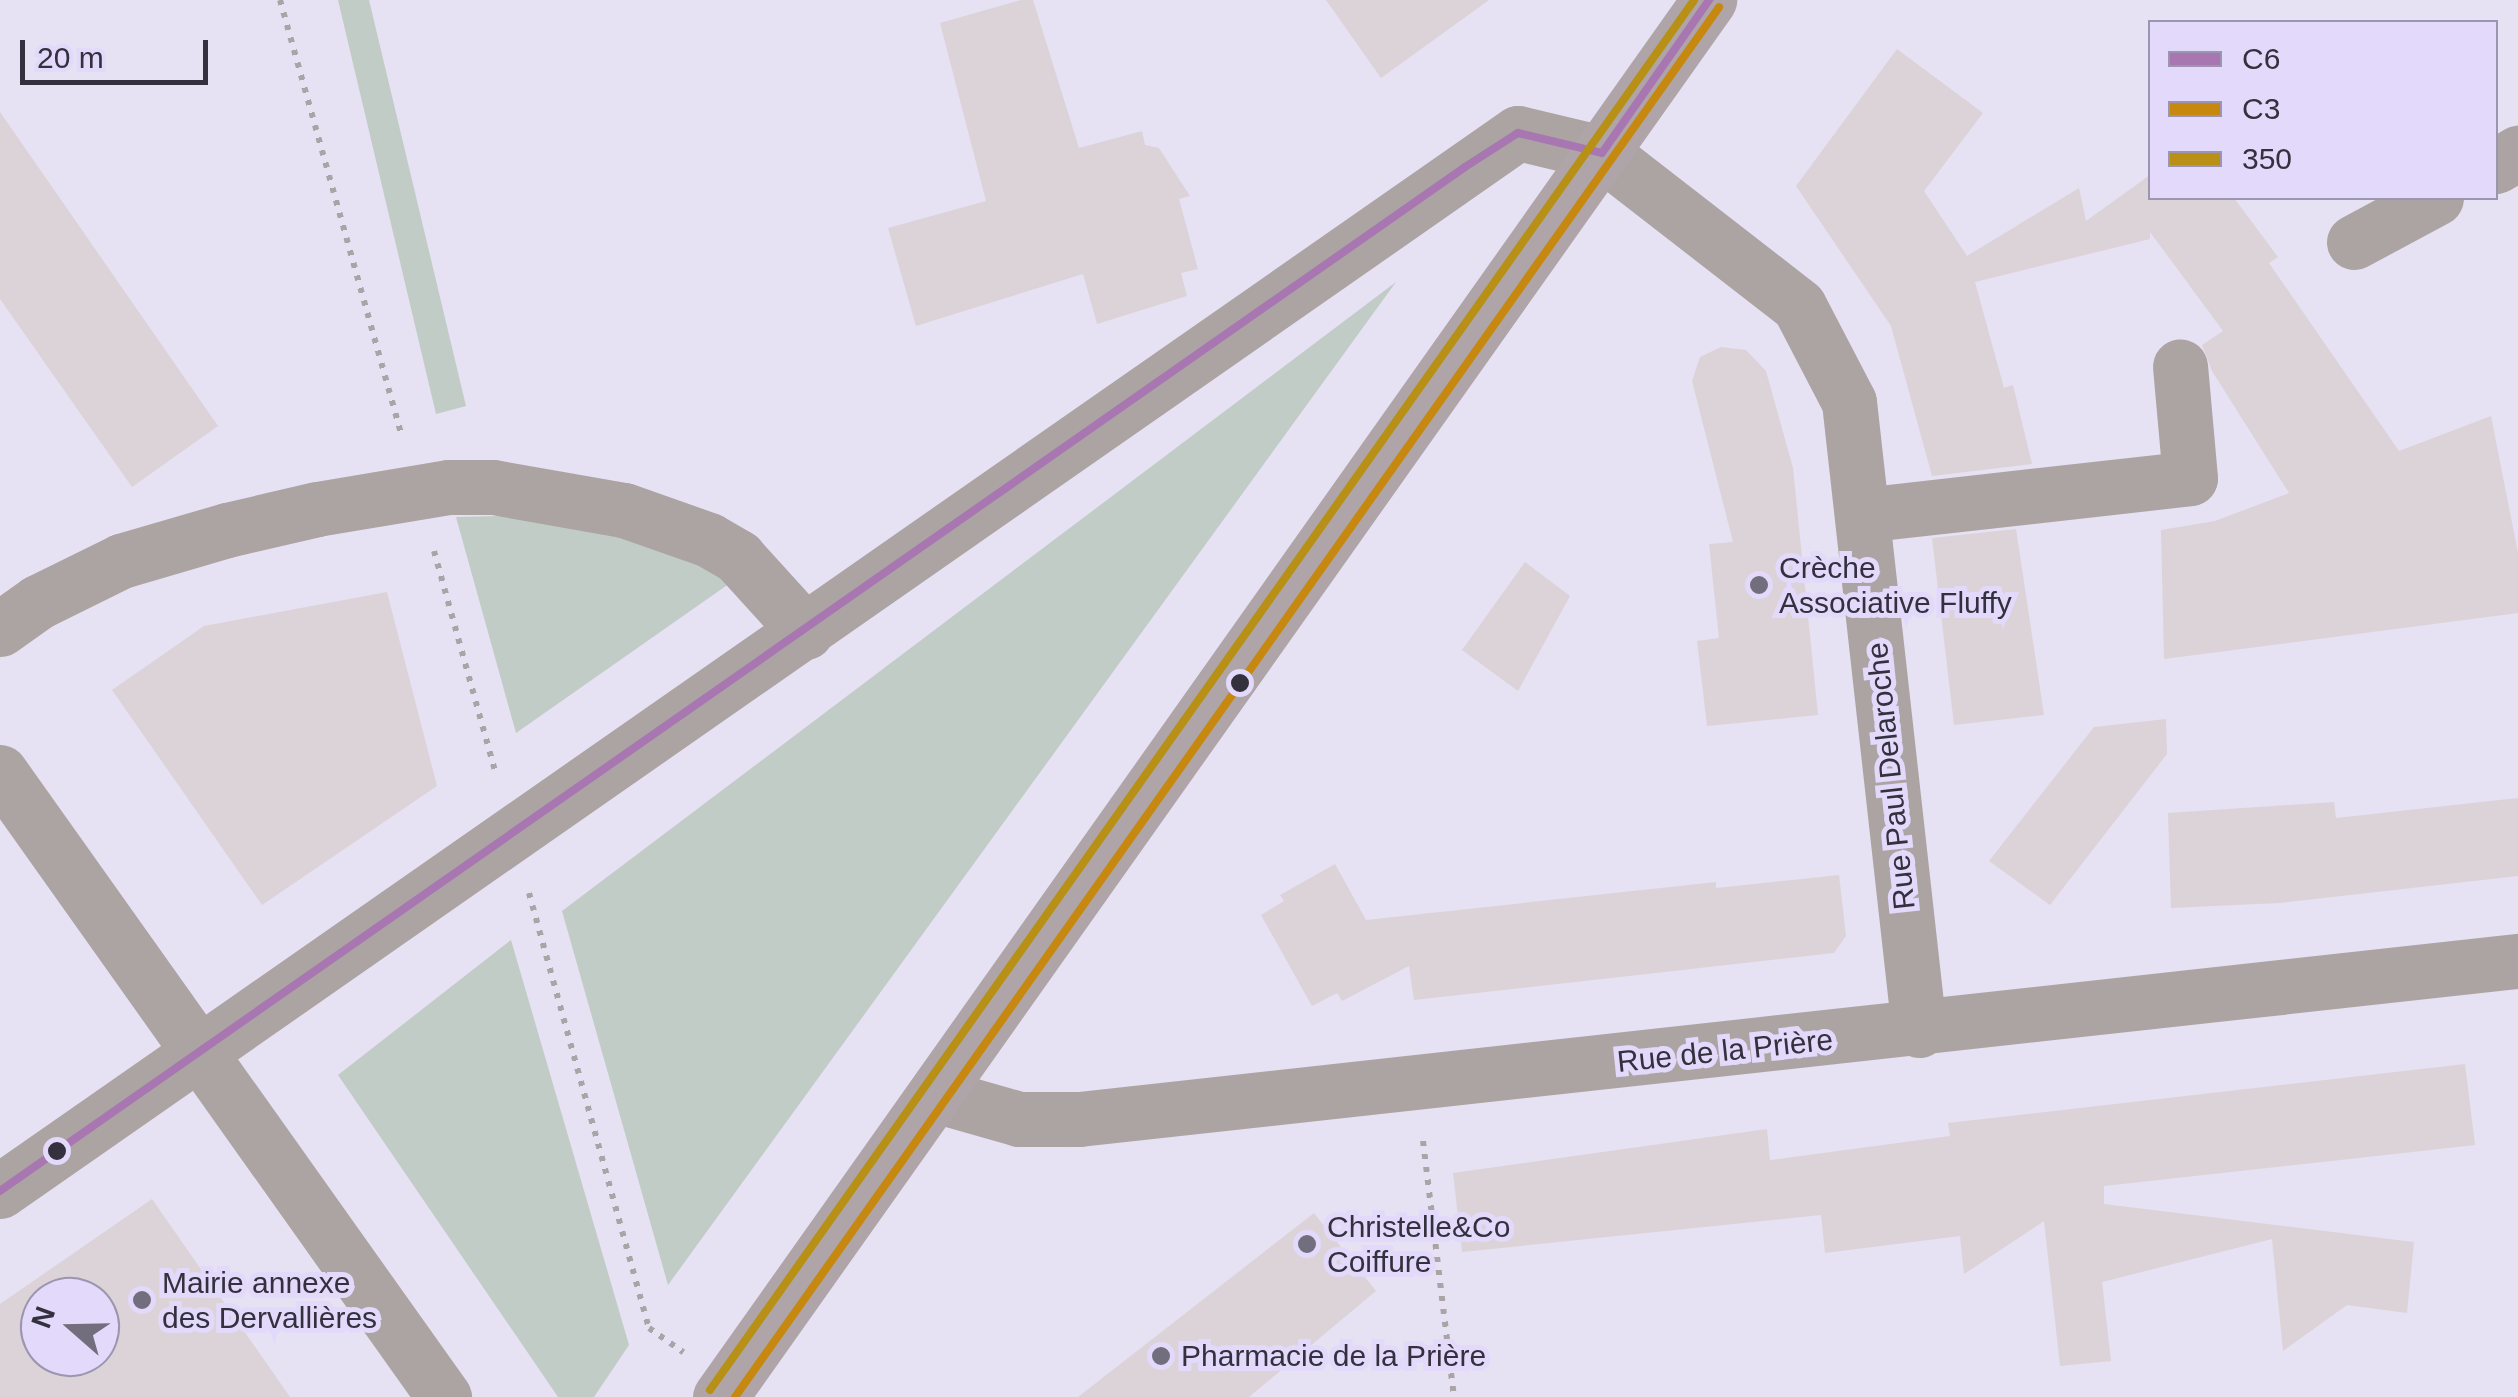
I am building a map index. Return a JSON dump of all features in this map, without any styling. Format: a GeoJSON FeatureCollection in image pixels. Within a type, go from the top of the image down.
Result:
{"type":"FeatureCollection","features":[{"type":"Feature","properties":{"kind":"main road"},"geometry":{"type":"LineString","coordinates":[[724,1391],[1709,0]]}},
{"type":"Feature","properties":{"kind":"street"},"geometry":{"type":"LineString","coordinates":[[0,1191],[202,1054],[1518,133],[1602,153]]}},
{"type":"Feature","properties":{"kind":"street","name":"Rue Paul Delaroche"},"geometry":{"type":"LineString","coordinates":[[1602,153],[1799,306],[1849,402],[1919,1030]]}},
{"type":"Feature","properties":{"kind":"street"},"geometry":{"type":"LineString","coordinates":[[2354,242],[2432,200]]}},
{"type":"Feature","properties":{"kind":"street"},"geometry":{"type":"LineString","coordinates":[[1862,515],[2190,478],[2180,366]]}},
{"type":"Feature","properties":{"kind":"street"},"geometry":{"type":"LineString","coordinates":[[0,629],[38,602],[121,562],[317,509],[418,492],[523,490],[664,521],[738,557],[806,632]]}},
{"type":"Feature","properties":{"kind":"street"},"geometry":{"type":"LineString","coordinates":[[0,772],[444,1397]]}},
{"type":"Feature","properties":{"kind":"street","name":"Rue de la Prière"},"geometry":{"type":"LineString","coordinates":[[935,1095],[1020,1119],[1079,1119],[1919,1030],[2518,961]]}},
{"type":"Feature","properties":{"kind":"path"},"geometry":{"type":"LineString","coordinates":[[280,0],[649,1328],[724,1391]]}},
{"type":"Feature","properties":{"kind":"path"},"geometry":{"type":"LineString","coordinates":[[1416,1085],[1454,1397]]}},
{"type":"Feature","properties":{"kind":"shaded area"},"geometry":{"type":"Polygon","coordinates":[[[338,0],[369,0],[466,406],[436,414],[338,0]]]}},
{"type":"Feature","properties":{"kind":"shaded area"},"geometry":{"type":"Polygon","coordinates":[[[1396,282],[668,1285],[562,911],[1396,282]]]}},
{"type":"Feature","properties":{"kind":"shaded area"},"geometry":{"type":"Polygon","coordinates":[[[536,515],[677,553],[733,581],[516,733],[456,517],[536,515]]]}},
{"type":"Feature","properties":{"kind":"shaded area"},"geometry":{"type":"Polygon","coordinates":[[[511,940],[629,1345],[594,1397],[558,1397],[338,1075],[511,940]]]}},
{"type":"Feature","properties":{"kind":"building"},"geometry":{"type":"Polygon","coordinates":[[[1033,0],[1079,148],[1142,131],[1145,145],[1159,148],[1190,196],[1179,199],[1198,269],[1181,273],[1187,296],[1097,324],[1083,274],[916,326],[888,228],[986,201],[940,23],[1033,0]]]}},
{"type":"Feature","properties":{"kind":"building"},"geometry":{"type":"Polygon","coordinates":[[[1326,0],[1489,0],[1381,78],[1326,0]]]}},
{"type":"Feature","properties":{"kind":"building"},"geometry":{"type":"Polygon","coordinates":[[[1897,49],[1983,113],[1924,191],[1967,256],[2079,188],[2086,221],[2148,176],[2148,200],[2235,200],[2278,257],[2269,263],[2399,451],[2491,416],[2518,553],[2518,613],[2164,659],[2161,530],[2215,521],[2289,493],[2212,371],[2202,345],[2223,331],[2150,232],[2150,239],[1975,282],[2004,388],[2013,385],[2032,464],[1932,476],[1891,326],[1796,186],[1897,49]]]}},
{"type":"Feature","properties":{"kind":"building"},"geometry":{"type":"Polygon","coordinates":[[[0,112],[218,426],[132,487],[0,299],[0,112]]]}},
{"type":"Feature","properties":{"kind":"building"},"geometry":{"type":"Polygon","coordinates":[[[1721,347],[1746,350],[1766,371],[1793,468],[1818,715],[1707,726],[1697,641],[1719,638],[1709,544],[1733,542],[1692,381],[1700,357],[1721,347]]]}},
{"type":"Feature","properties":{"kind":"building"},"geometry":{"type":"Polygon","coordinates":[[[2016,529],[2044,715],[1954,725],[1932,538],[2016,529]]]}},
{"type":"Feature","properties":{"kind":"building"},"geometry":{"type":"Polygon","coordinates":[[[1525,562],[1570,596],[1518,691],[1462,650],[1525,562]]]}},
{"type":"Feature","properties":{"kind":"building"},"geometry":{"type":"Polygon","coordinates":[[[387,592],[437,786],[262,905],[112,690],[204,626],[387,592]]]}},
{"type":"Feature","properties":{"kind":"building"},"geometry":{"type":"Polygon","coordinates":[[[2166,719],[2167,754],[2050,905],[1989,861],[2094,727],[2166,719]]]}},
{"type":"Feature","properties":{"kind":"building"},"geometry":{"type":"Polygon","coordinates":[[[2518,798],[2518,876],[2279,903],[2171,908],[2168,813],[2334,802],[2336,818],[2518,798]]]}},
{"type":"Feature","properties":{"kind":"building"},"geometry":{"type":"Polygon","coordinates":[[[1335,864],[1366,920],[1716,882],[1716,888],[1839,875],[1846,936],[1834,953],[1414,1000],[1409,966],[1342,1001],[1337,993],[1312,1006],[1261,915],[1284,901],[1280,895],[1335,864]]]}},
{"type":"Feature","properties":{"kind":"building"},"geometry":{"type":"Polygon","coordinates":[[[2465,1064],[2475,1145],[2104,1186],[2104,1204],[2414,1242],[2407,1313],[2347,1305],[2283,1351],[2272,1239],[2102,1282],[2111,1361],[2060,1366],[2044,1221],[1964,1274],[1960,1236],[1825,1253],[1821,1215],[1462,1252],[1453,1173],[1767,1129],[1770,1160],[1950,1136],[1948,1123],[2465,1064]]]}},
{"type":"Feature","properties":{"kind":"building"},"geometry":{"type":"Polygon","coordinates":[[[152,1199],[290,1397],[0,1397],[0,1304],[20,1290],[20,1377],[120,1377],[120,1277],[39,1277],[152,1199]]]}},
{"type":"Feature","properties":{"kind":"building"},"geometry":{"type":"Polygon","coordinates":[[[1314,1213],[1376,1291],[1249,1397],[1078,1397],[1314,1213]]]}},
{"type":"Feature","properties":{"kind":"transit line","name":"350"},"geometry":{"type":"LineString","coordinates":[[710,1390],[1694,0]]}},
{"type":"Feature","properties":{"kind":"transit line","name":"C6"},"geometry":{"type":"LineString","coordinates":[[1602,153],[1709,0]]}},
{"type":"Feature","properties":{"kind":"transit line","name":"C3"},"geometry":{"type":"LineString","coordinates":[[735,1397],[1719,7]]}},
{"type":"Feature","properties":{"kind":"transit line","name":"C6"},"geometry":{"type":"LineString","coordinates":[[0,1191],[1465,167],[1518,133],[1602,153]]}},
{"type":"Feature","properties":{"kind":"place","name":"Crèche Associative Fluffy"},"geometry":{"type":"Point","coordinates":[1759,585]}},
{"type":"Feature","properties":{"kind":"place","name":"Christelle&Co Coiffure"},"geometry":{"type":"Point","coordinates":[1307,1244]}},
{"type":"Feature","properties":{"kind":"place","name":"Mairie annexe des Dervallières"},"geometry":{"type":"Point","coordinates":[142,1300]}},
{"type":"Feature","properties":{"kind":"place","name":"Pharmacie de la Prière"},"geometry":{"type":"Point","coordinates":[1161,1356]}}]}
